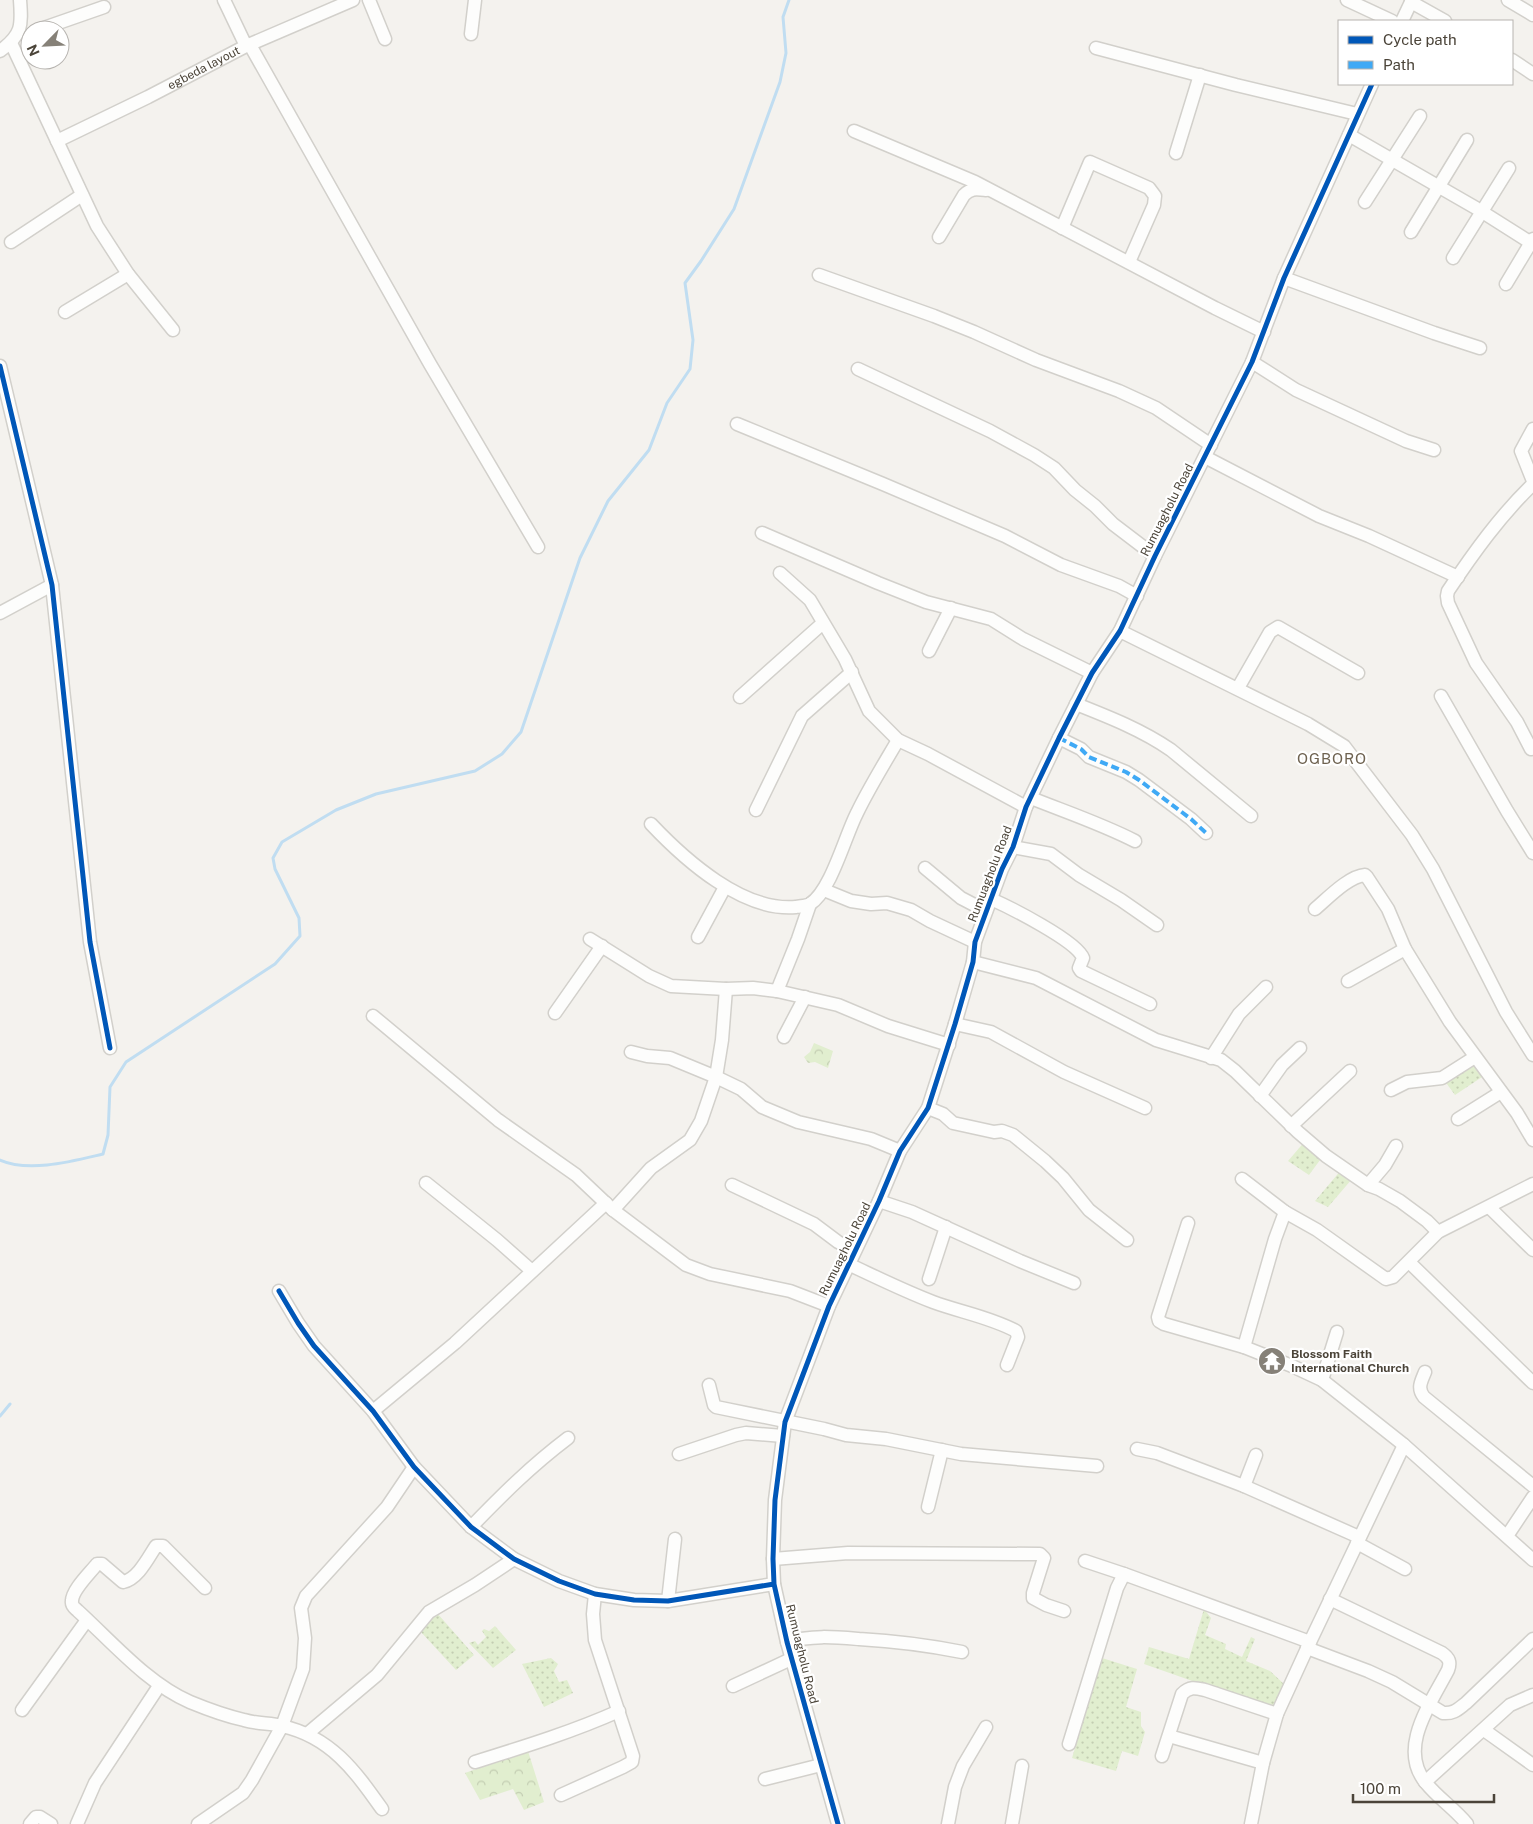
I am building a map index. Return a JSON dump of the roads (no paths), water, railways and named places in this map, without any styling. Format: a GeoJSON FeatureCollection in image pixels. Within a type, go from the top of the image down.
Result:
{"type":"FeatureCollection","features":[{"type":"Feature","properties":{"kind":"street"},"geometry":{"type":"LineString","coordinates":[[20,0],[22,24],[9,44],[97,226],[128,274],[173,330]]}},
{"type":"Feature","properties":{"kind":"street"},"geometry":{"type":"LineString","coordinates":[[224,0],[248,46],[430,364],[538,548]]}},
{"type":"Feature","properties":{"kind":"street","name":"egbeda layout"},"geometry":{"type":"LineString","coordinates":[[57,141],[248,46],[353,0]]}},
{"type":"Feature","properties":{"kind":"street"},"geometry":{"type":"LineString","coordinates":[[369,0],[385,40]]}},
{"type":"Feature","properties":{"kind":"street"},"geometry":{"type":"LineString","coordinates":[[471,34],[475,0]]}},
{"type":"Feature","properties":{"kind":"street"},"geometry":{"type":"LineString","coordinates":[[1347,0],[1390,20]]}},
{"type":"Feature","properties":{"kind":"street"},"geometry":{"type":"LineString","coordinates":[[1508,0],[1533,15]]}},
{"type":"Feature","properties":{"kind":"street"},"geometry":{"type":"LineString","coordinates":[[1402,20],[1412,1],[1443,20]]}},
{"type":"Feature","properties":{"kind":"street"},"geometry":{"type":"LineString","coordinates":[[67,20],[104,7]]}},
{"type":"Feature","properties":{"kind":"street"},"geometry":{"type":"LineString","coordinates":[[1096,48],[1357,114]]}},
{"type":"Feature","properties":{"kind":"street"},"geometry":{"type":"LineString","coordinates":[[1513,61],[1533,74]]}},
{"type":"Feature","properties":{"kind":"street"},"geometry":{"type":"LineString","coordinates":[[1176,153],[1200,75]]}},
{"type":"Feature","properties":{"kind":"street","name":"Rumuagholu Road"},"geometry":{"type":"LineString","coordinates":[[838,1824],[786,1642],[774,1584],[775,1500],[785,1422],[829,1306],[854,1250],[879,1201],[900,1152],[928,1108],[949,1045],[973,962],[975,942],[1002,869],[1013,847],[1028,802],[1092,673],[1120,631],[1155,556],[1252,362],[1284,278],[1372,85]]}},
{"type":"Feature","properties":{"kind":"street"},"geometry":{"type":"LineString","coordinates":[[1365,202],[1420,116]]}},
{"type":"Feature","properties":{"kind":"street"},"geometry":{"type":"LineString","coordinates":[[854,131],[975,182],[1264,332]]}},
{"type":"Feature","properties":{"kind":"street"},"geometry":{"type":"LineString","coordinates":[[1349,135],[1532,242],[1506,284]]}},
{"type":"Feature","properties":{"kind":"street"},"geometry":{"type":"LineString","coordinates":[[1411,232],[1467,140]]}},
{"type":"Feature","properties":{"kind":"street"},"geometry":{"type":"LineString","coordinates":[[1062,228],[1090,162],[1149,188],[1155,196],[1154,205],[1129,262]]}},
{"type":"Feature","properties":{"kind":"street"},"geometry":{"type":"LineString","coordinates":[[1453,258],[1509,168]]}},
{"type":"Feature","properties":{"kind":"street"},"geometry":{"type":"LineString","coordinates":[[939,238],[964,195],[969,190],[973,188],[991,190]]}},
{"type":"Feature","properties":{"kind":"street"},"geometry":{"type":"LineString","coordinates":[[11,242],[82,195]]}},
{"type":"Feature","properties":{"kind":"street"},"geometry":{"type":"LineString","coordinates":[[65,312],[128,274]]}},
{"type":"Feature","properties":{"kind":"street"},"geometry":{"type":"LineString","coordinates":[[819,275],[934,316],[1036,360],[1119,391],[1156,408],[1211,445]]}},
{"type":"Feature","properties":{"kind":"street"},"geometry":{"type":"LineString","coordinates":[[1284,278],[1480,348]]}},
{"type":"Feature","properties":{"kind":"street"},"geometry":{"type":"LineString","coordinates":[[1252,362],[1296,390],[1406,440],[1434,450]]}},
{"type":"Feature","properties":{"kind":"street"},"geometry":{"type":"LineString","coordinates":[[0,366],[52,585],[90,942],[110,1048]]}},
{"type":"Feature","properties":{"kind":"street"},"geometry":{"type":"LineString","coordinates":[[858,369],[990,431],[1034,455],[1054,468],[1113,524],[1155,556]]}},
{"type":"Feature","properties":{"kind":"street"},"geometry":{"type":"LineString","coordinates":[[737,424],[1005,536],[1061,566],[1119,586],[1137,596]]}},
{"type":"Feature","properties":{"kind":"street"},"geometry":{"type":"LineString","coordinates":[[1532,749],[1517,722],[1476,663],[1448,603],[1447,596],[1448,591],[1477,549],[1509,508],[1533,482],[1521,451],[1533,428]]}},
{"type":"Feature","properties":{"kind":"street"},"geometry":{"type":"LineString","coordinates":[[1206,457],[1319,516],[1369,536],[1458,577]]}},
{"type":"Feature","properties":{"kind":"street"},"geometry":{"type":"LineString","coordinates":[[762,533],[926,602],[991,620],[1023,639],[1092,673]]}},
{"type":"Feature","properties":{"kind":"street"},"geometry":{"type":"LineString","coordinates":[[780,573],[810,600],[852,672],[869,712],[898,740],[1028,802],[1107,827],[1135,841]]}},
{"type":"Feature","properties":{"kind":"street"},"geometry":{"type":"LineString","coordinates":[[0,613],[52,585]]}},
{"type":"Feature","properties":{"kind":"street"},"geometry":{"type":"LineString","coordinates":[[929,651],[951,608]]}},
{"type":"Feature","properties":{"kind":"street"},"geometry":{"type":"LineString","coordinates":[[740,697],[823,623]]}},
{"type":"Feature","properties":{"kind":"street"},"geometry":{"type":"LineString","coordinates":[[1238,688],[1270,632],[1278,627],[1358,673]]}},
{"type":"Feature","properties":{"kind":"street"},"geometry":{"type":"LineString","coordinates":[[1120,631],[1238,688],[1308,724],[1344,746],[1412,834],[1429,862],[1506,1012],[1533,1055]]}},
{"type":"Feature","properties":{"kind":"street"},"geometry":{"type":"LineString","coordinates":[[756,810],[802,716],[852,672]]}},
{"type":"Feature","properties":{"kind":"street"},"geometry":{"type":"LineString","coordinates":[[1441,696],[1533,853]]}},
{"type":"Feature","properties":{"kind":"street"},"geometry":{"type":"LineString","coordinates":[[1076,704],[1157,740],[1252,816]]}},
{"type":"Feature","properties":{"kind":"street"},"geometry":{"type":"LineString","coordinates":[[1059,738],[1081,749],[1089,757],[1126,772],[1139,780],[1191,819],[1206,833]]}},
{"type":"Feature","properties":{"kind":"street"},"geometry":{"type":"LineString","coordinates":[[777,990],[810,904],[824,890],[856,814],[898,740]]}},
{"type":"Feature","properties":{"kind":"street"},"geometry":{"type":"LineString","coordinates":[[651,824],[671,844],[724,887],[745,897],[786,908],[810,904]]}},
{"type":"Feature","properties":{"kind":"street"},"geometry":{"type":"LineString","coordinates":[[1013,847],[1051,854],[1078,875],[1121,900],[1157,925]]}},
{"type":"Feature","properties":{"kind":"street"},"geometry":{"type":"LineString","coordinates":[[925,868],[961,898],[986,911]]}},
{"type":"Feature","properties":{"kind":"street"},"geometry":{"type":"LineString","coordinates":[[1315,909],[1350,879],[1365,875],[1388,909],[1405,949],[1450,1022],[1517,1113],[1533,1140]]}},
{"type":"Feature","properties":{"kind":"street"},"geometry":{"type":"LineString","coordinates":[[698,937],[724,887]]}},
{"type":"Feature","properties":{"kind":"street"},"geometry":{"type":"LineString","coordinates":[[824,890],[851,901],[872,904],[887,902],[911,910],[975,942]]}},
{"type":"Feature","properties":{"kind":"street"},"geometry":{"type":"LineString","coordinates":[[991,899],[1048,928],[1082,954],[1083,958],[1079,968],[1081,971],[1150,1004]]}},
{"type":"Feature","properties":{"kind":"street"},"geometry":{"type":"LineString","coordinates":[[590,939],[649,976],[671,986],[777,990],[838,1005],[888,1026],[949,1045]]}},
{"type":"Feature","properties":{"kind":"street"},"geometry":{"type":"LineString","coordinates":[[555,1013],[602,946]]}},
{"type":"Feature","properties":{"kind":"street"},"geometry":{"type":"LineString","coordinates":[[1348,981],[1405,949]]}},
{"type":"Feature","properties":{"kind":"street"},"geometry":{"type":"LineString","coordinates":[[973,962],[1036,978],[1156,1040],[1221,1060],[1290,1126],[1326,1156],[1368,1185],[1400,1201],[1427,1221],[1438,1232]]}},
{"type":"Feature","properties":{"kind":"street"},"geometry":{"type":"LineString","coordinates":[[1211,1058],[1239,1014],[1266,987]]}},
{"type":"Feature","properties":{"kind":"street"},"geometry":{"type":"LineString","coordinates":[[373,1410],[455,1343],[532,1271],[609,1207],[651,1168],[690,1140],[701,1121],[716,1077],[722,1040],[726,989]]}},
{"type":"Feature","properties":{"kind":"street"},"geometry":{"type":"LineString","coordinates":[[784,1037],[805,997]]}},
{"type":"Feature","properties":{"kind":"street"},"geometry":{"type":"LineString","coordinates":[[373,1016],[498,1120],[576,1175],[609,1207],[686,1265],[710,1274],[790,1291],[829,1306]]}},
{"type":"Feature","properties":{"kind":"street"},"geometry":{"type":"LineString","coordinates":[[955,1024],[991,1032],[1064,1072],[1145,1108]]}},
{"type":"Feature","properties":{"kind":"street"},"geometry":{"type":"LineString","coordinates":[[1260,1096],[1282,1065],[1300,1048]]}},
{"type":"Feature","properties":{"kind":"street"},"geometry":{"type":"LineString","coordinates":[[631,1052],[647,1056],[670,1058],[741,1089],[762,1107],[798,1122],[871,1139],[900,1152]]}},
{"type":"Feature","properties":{"kind":"street"},"geometry":{"type":"LineString","coordinates":[[1391,1090],[1407,1082],[1442,1078],[1475,1057]]}},
{"type":"Feature","properties":{"kind":"street"},"geometry":{"type":"LineString","coordinates":[[1290,1126],[1350,1072]]}},
{"type":"Feature","properties":{"kind":"street"},"geometry":{"type":"LineString","coordinates":[[1458,1119],[1501,1092]]}},
{"type":"Feature","properties":{"kind":"street"},"geometry":{"type":"LineString","coordinates":[[928,1108],[943,1114],[953,1123],[994,1132],[1002,1131],[1013,1135],[1063,1178],[1089,1210],[1127,1240]]}},
{"type":"Feature","properties":{"kind":"street"},"geometry":{"type":"LineString","coordinates":[[1368,1185],[1385,1165],[1396,1146]]}},
{"type":"Feature","properties":{"kind":"street"},"geometry":{"type":"LineString","coordinates":[[1242,1179],[1285,1212],[1317,1230],[1386,1279],[1393,1277],[1438,1232],[1533,1184]]}},
{"type":"Feature","properties":{"kind":"street"},"geometry":{"type":"LineString","coordinates":[[426,1184],[497,1240],[532,1271]]}},
{"type":"Feature","properties":{"kind":"street"},"geometry":{"type":"LineString","coordinates":[[732,1184],[814,1224],[838,1242],[854,1250]]}},
{"type":"Feature","properties":{"kind":"street"},"geometry":{"type":"LineString","coordinates":[[879,1201],[912,1212],[1020,1261],[1074,1282]]}},
{"type":"Feature","properties":{"kind":"street"},"geometry":{"type":"LineString","coordinates":[[1488,1207],[1533,1250]]}},
{"type":"Feature","properties":{"kind":"street"},"geometry":{"type":"LineString","coordinates":[[1244,1347],[1285,1212]]}},
{"type":"Feature","properties":{"kind":"street"},"geometry":{"type":"LineString","coordinates":[[1188,1223],[1160,1309],[1159,1321],[1244,1347],[1322,1380],[1404,1444],[1533,1560]]}},
{"type":"Feature","properties":{"kind":"street"},"geometry":{"type":"LineString","coordinates":[[929,1280],[946,1227]]}},
{"type":"Feature","properties":{"kind":"street"},"geometry":{"type":"LineString","coordinates":[[1409,1262],[1533,1383]]}},
{"type":"Feature","properties":{"kind":"street"},"geometry":{"type":"LineString","coordinates":[[848,1264],[894,1286],[934,1302],[1004,1324],[1016,1331],[1018,1337],[1007,1365]]}},
{"type":"Feature","properties":{"kind":"street"},"geometry":{"type":"LineString","coordinates":[[280,1291],[298,1323],[314,1346],[373,1410],[414,1467],[470,1527],[514,1559],[559,1582],[594,1594],[634,1600],[668,1601],[774,1584]]}},
{"type":"Feature","properties":{"kind":"street"},"geometry":{"type":"LineString","coordinates":[[1322,1380],[1337,1332]]}},
{"type":"Feature","properties":{"kind":"street"},"geometry":{"type":"LineString","coordinates":[[1425,1372],[1419,1388],[1424,1397],[1533,1486]]}},
{"type":"Feature","properties":{"kind":"street"},"geometry":{"type":"LineString","coordinates":[[709,1385],[716,1407],[846,1435],[886,1439],[990,1458],[1097,1466]]}},
{"type":"Feature","properties":{"kind":"street"},"geometry":{"type":"LineString","coordinates":[[680,1454],[746,1433],[783,1436]]}},
{"type":"Feature","properties":{"kind":"street"},"geometry":{"type":"LineString","coordinates":[[470,1527],[526,1472],[568,1438]]}},
{"type":"Feature","properties":{"kind":"street"},"geometry":{"type":"LineString","coordinates":[[1250,1824],[1263,1763],[1278,1714],[1308,1645],[1404,1444]]}},
{"type":"Feature","properties":{"kind":"street"},"geometry":{"type":"LineString","coordinates":[[1137,1448],[1244,1486],[1358,1540],[1405,1569]]}},
{"type":"Feature","properties":{"kind":"street"},"geometry":{"type":"LineString","coordinates":[[928,1507],[942,1450]]}},
{"type":"Feature","properties":{"kind":"street"},"geometry":{"type":"LineString","coordinates":[[1244,1486],[1256,1455]]}},
{"type":"Feature","properties":{"kind":"street"},"geometry":{"type":"LineString","coordinates":[[198,1824],[243,1793],[282,1726],[303,1669],[305,1638],[301,1608],[306,1596],[387,1507],[414,1467]]}},
{"type":"Feature","properties":{"kind":"street"},"geometry":{"type":"LineString","coordinates":[[1507,1536],[1533,1497]]}},
{"type":"Feature","properties":{"kind":"street"},"geometry":{"type":"LineString","coordinates":[[668,1601],[675,1539]]}},
{"type":"Feature","properties":{"kind":"street"},"geometry":{"type":"LineString","coordinates":[[205,1588],[163,1546],[159,1545],[156,1546],[139,1571],[129,1581],[123,1582],[102,1564],[97,1564],[74,1594],[72,1606],[159,1686],[190,1702],[246,1721],[282,1726],[307,1734],[338,1754],[349,1764],[382,1809]]}},
{"type":"Feature","properties":{"kind":"street"},"geometry":{"type":"LineString","coordinates":[[773,1559],[848,1553],[1040,1554],[1044,1558],[1044,1564],[1033,1593],[1033,1598],[1036,1601],[1064,1611]]}},
{"type":"Feature","properties":{"kind":"street"},"geometry":{"type":"LineString","coordinates":[[307,1734],[376,1675],[429,1612],[514,1559]]}},
{"type":"Feature","properties":{"kind":"street"},"geometry":{"type":"LineString","coordinates":[[1085,1561],[1124,1574],[1308,1645],[1384,1678],[1443,1713],[1450,1714],[1455,1712],[1533,1639]]}},
{"type":"Feature","properties":{"kind":"street"},"geometry":{"type":"LineString","coordinates":[[1069,1744],[1117,1588],[1124,1574]]}},
{"type":"Feature","properties":{"kind":"street"},"geometry":{"type":"LineString","coordinates":[[561,1795],[632,1762],[633,1756],[595,1640],[594,1594]]}},
{"type":"Feature","properties":{"kind":"street"},"geometry":{"type":"LineString","coordinates":[[1330,1599],[1442,1653],[1448,1658],[1450,1666],[1418,1729],[1415,1762],[1425,1782],[1467,1824]]}},
{"type":"Feature","properties":{"kind":"street"},"geometry":{"type":"LineString","coordinates":[[22,1710],[87,1620]]}},
{"type":"Feature","properties":{"kind":"street"},"geometry":{"type":"LineString","coordinates":[[786,1642],[801,1638],[826,1636],[928,1645],[962,1652]]}},
{"type":"Feature","properties":{"kind":"street"},"geometry":{"type":"LineString","coordinates":[[733,1686],[792,1659]]}},
{"type":"Feature","properties":{"kind":"street"},"geometry":{"type":"LineString","coordinates":[[77,1824],[95,1783],[159,1686]]}},
{"type":"Feature","properties":{"kind":"street"},"geometry":{"type":"LineString","coordinates":[[1162,1756],[1182,1694],[1187,1689],[1206,1690],[1278,1714]]}},
{"type":"Feature","properties":{"kind":"street"},"geometry":{"type":"LineString","coordinates":[[1425,1782],[1510,1705],[1533,1695]]}},
{"type":"Feature","properties":{"kind":"street"},"geometry":{"type":"LineString","coordinates":[[475,1762],[552,1737],[618,1711]]}},
{"type":"Feature","properties":{"kind":"street"},"geometry":{"type":"LineString","coordinates":[[948,1824],[955,1787],[963,1766],[986,1727]]}},
{"type":"Feature","properties":{"kind":"street"},"geometry":{"type":"LineString","coordinates":[[1484,1730],[1533,1764]]}},
{"type":"Feature","properties":{"kind":"street"},"geometry":{"type":"LineString","coordinates":[[1169,1736],[1263,1763]]}},
{"type":"Feature","properties":{"kind":"street"},"geometry":{"type":"LineString","coordinates":[[765,1779],[821,1765]]}},
{"type":"Feature","properties":{"kind":"street"},"geometry":{"type":"LineString","coordinates":[[1012,1824],[1022,1766]]}},
{"type":"Feature","properties":{"kind":"street"},"geometry":{"type":"LineString","coordinates":[[30,1824],[36,1817],[40,1817],[51,1824]]}},
{"type":"Feature","properties":{"kind":"waterway"},"geometry":{"type":"LineString","coordinates":[[0,1160],[24,1166],[37,1166],[103,1154],[108,1135],[110,1087],[126,1062],[275,964],[300,936],[299,918],[275,869],[273,858],[282,842],[336,810],[376,794],[475,771],[502,754],[521,732],[580,558],[608,501],[649,450],[667,403],[690,369],[693,340],[685,283],[734,209],[780,82],[786,53],[783,17],[789,0]]}},
{"type":"Feature","properties":{"kind":"waterway"},"geometry":{"type":"LineString","coordinates":[[0,1416],[10,1404]]}},
{"type":"Feature","properties":{"kind":"place","name":"Blossom Faith International Church"},"geometry":{"type":"Point","coordinates":[1272,1361]}},
{"type":"Feature","properties":{"kind":"district","name":"OGBORO"},"geometry":{"type":"Point","coordinates":[1332,758]}}]}
